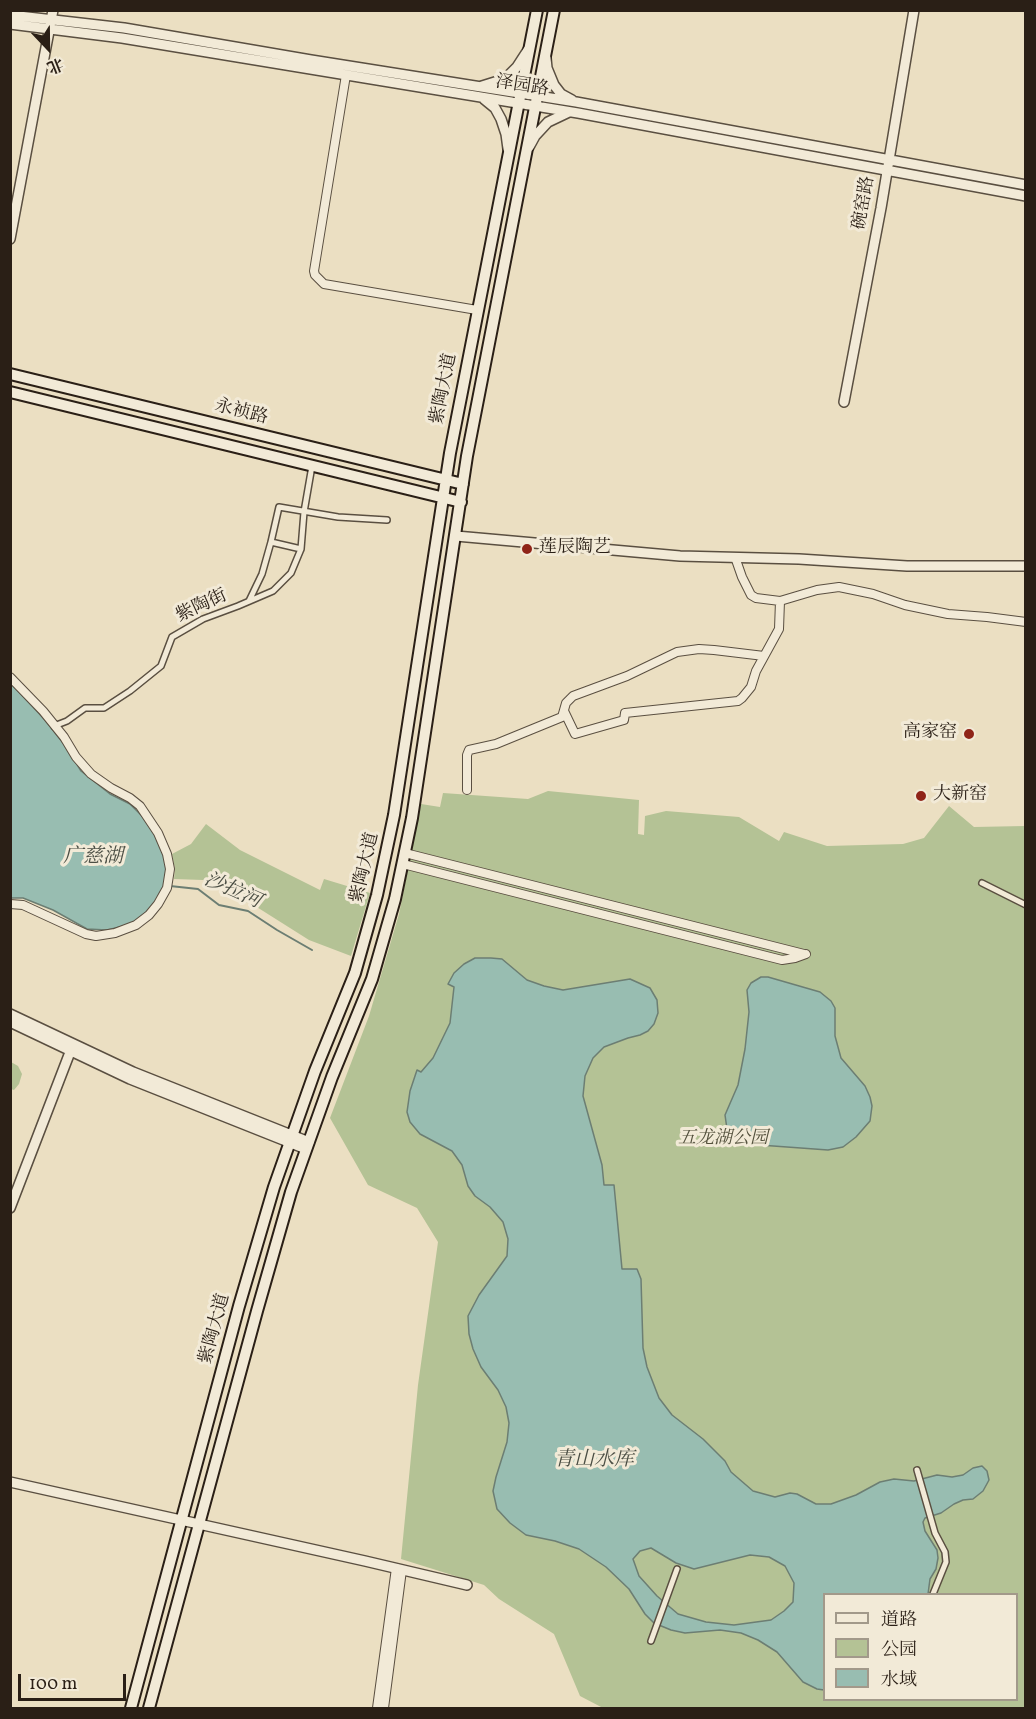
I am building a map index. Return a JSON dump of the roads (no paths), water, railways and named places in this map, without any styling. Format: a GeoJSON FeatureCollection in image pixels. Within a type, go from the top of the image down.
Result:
{"type":"FeatureCollection","features":[{"type":"Feature","properties":{"kind":"main road","name":"紫陶大道"},"geometry":{"type":"LineString","coordinates":[[131,1708],[274,1187],[315,1071],[355,973],[380,885],[394,815],[446,480],[477,310],[537,10]]}},
{"type":"Feature","properties":{"kind":"main road","name":"紫陶大道"},"geometry":{"type":"LineString","coordinates":[[149,1708],[278,1235],[332,1077],[372,979],[403,864],[467,456],[554,10]]}},
{"type":"Feature","properties":{"kind":"main road","name":"永祯路"},"geometry":{"type":"LineString","coordinates":[[10,374],[463,484]]}},
{"type":"Feature","properties":{"kind":"main road","name":"永祯路"},"geometry":{"type":"LineString","coordinates":[[10,392],[461,502]]}},
{"type":"Feature","properties":{"kind":"street","name":"碗窑路"},"geometry":{"type":"LineString","coordinates":[[844,402],[914,10]]}},
{"type":"Feature","properties":{"kind":"street","name":"泽园路"},"geometry":{"type":"LineString","coordinates":[[10,15],[124,28],[478,87],[570,112],[888,165],[1026,185]]}},
{"type":"Feature","properties":{"kind":"street"},"geometry":{"type":"LineString","coordinates":[[10,239],[51,20]]}},
{"type":"Feature","properties":{"kind":"street","name":"泽园路"},"geometry":{"type":"LineString","coordinates":[[10,24],[51,20],[122,38],[482,97],[519,98]]}},
{"type":"Feature","properties":{"kind":"street"},"geometry":{"type":"LineString","coordinates":[[478,87],[508,76],[517,67],[529,48]]}},
{"type":"Feature","properties":{"kind":"street"},"geometry":{"type":"LineString","coordinates":[[546,51],[548,68],[554,85],[561,94],[576,102]]}},
{"type":"Feature","properties":{"kind":"street"},"geometry":{"type":"LineString","coordinates":[[346,75],[315,275],[324,284],[477,310]]}},
{"type":"Feature","properties":{"kind":"street"},"geometry":{"type":"LineString","coordinates":[[482,97],[491,104],[501,119],[506,134],[508,153]]}},
{"type":"Feature","properties":{"kind":"street","name":"泽园路"},"geometry":{"type":"LineString","coordinates":[[536,101],[576,102],[888,165],[1026,196]]}},
{"type":"Feature","properties":{"kind":"street"},"geometry":{"type":"LineString","coordinates":[[525,158],[540,130],[553,119],[570,112]]}},
{"type":"Feature","properties":{"kind":"street","name":"紫陶街"},"geometry":{"type":"LineString","coordinates":[[54,726],[67,721],[85,708],[104,708],[161,666],[172,637],[203,619],[273,591],[291,573],[301,549],[304,512],[312,465]]}},
{"type":"Feature","properties":{"kind":"street"},"geometry":{"type":"LineString","coordinates":[[249,602],[262,574],[279,507],[338,517],[387,520]]}},
{"type":"Feature","properties":{"kind":"street"},"geometry":{"type":"LineString","coordinates":[[456,536],[680,556],[799,559],[907,567],[1023,569]]}},
{"type":"Feature","properties":{"kind":"street"},"geometry":{"type":"LineString","coordinates":[[271,542],[301,549]]}},
{"type":"Feature","properties":{"kind":"street"},"geometry":{"type":"LineString","coordinates":[[735,557],[741,577],[751,595],[756,598],[780,601],[817,590],[839,588],[873,594],[905,605],[948,614],[1026,622]]}},
{"type":"Feature","properties":{"kind":"street"},"geometry":{"type":"LineString","coordinates":[[564,711],[575,734],[624,720],[625,714],[738,701],[750,687],[779,626],[780,601]]}},
{"type":"Feature","properties":{"kind":"street"},"geometry":{"type":"LineString","coordinates":[[467,790],[469,750],[496,744],[562,717],[566,703],[573,696],[627,676],[677,652],[699,649],[764,656]]}},
{"type":"Feature","properties":{"kind":"street"},"geometry":{"type":"LineString","coordinates":[[10,677],[54,726],[91,774],[130,798],[149,818],[167,854],[170,869],[162,898],[149,915],[136,925],[115,933],[96,936],[80,933],[23,905],[10,904]]}},
{"type":"Feature","properties":{"kind":"street"},"geometry":{"type":"LineString","coordinates":[[403,864],[782,960],[806,954],[405,853]]}},
{"type":"Feature","properties":{"kind":"street"},"geometry":{"type":"LineString","coordinates":[[982,883],[1026,905]]}},
{"type":"Feature","properties":{"kind":"street"},"geometry":{"type":"LineString","coordinates":[[10,1014],[72,1048]]}},
{"type":"Feature","properties":{"kind":"street"},"geometry":{"type":"LineString","coordinates":[[10,1022],[307,1146]]}},
{"type":"Feature","properties":{"kind":"street"},"geometry":{"type":"LineString","coordinates":[[10,1208],[72,1048]]}},
{"type":"Feature","properties":{"kind":"street"},"geometry":{"type":"LineString","coordinates":[[917,1470],[935,1533],[945,1552],[946,1562],[933,1593]]}},
{"type":"Feature","properties":{"kind":"street"},"geometry":{"type":"LineString","coordinates":[[10,1482],[467,1585]]}},
{"type":"Feature","properties":{"kind":"street"},"geometry":{"type":"LineString","coordinates":[[377,1708],[399,1569]]}},
{"type":"Feature","properties":{"kind":"street"},"geometry":{"type":"LineString","coordinates":[[384,1708],[399,1569]]}},
{"type":"Feature","properties":{"kind":"street"},"geometry":{"type":"LineString","coordinates":[[651,1641],[677,1569]]}},
{"type":"Feature","properties":{"kind":"water","name":"广慈湖"},"geometry":{"type":"Polygon","coordinates":[[[10,682],[45,720],[67,748],[81,771],[110,794],[130,804],[146,820],[162,845],[170,878],[153,909],[132,924],[107,930],[87,929],[53,910],[23,898],[11,898],[10,682]]]}},
{"type":"Feature","properties":{"kind":"water","name":"青山水库"},"geometry":{"type":"Polygon","coordinates":[[[475,958],[502,959],[527,980],[544,986],[563,990],[630,979],[650,988],[657,1000],[658,1013],[654,1024],[648,1031],[604,1047],[593,1058],[585,1076],[583,1096],[602,1165],[604,1185],[614,1185],[622,1269],[637,1269],[641,1279],[643,1348],[647,1367],[659,1398],[672,1415],[703,1439],[725,1461],[731,1472],[753,1491],[775,1497],[790,1493],[797,1494],[816,1504],[831,1504],[856,1495],[880,1482],[894,1479],[914,1481],[937,1475],[952,1477],[963,1475],[973,1468],[982,1466],[987,1471],[989,1480],[983,1491],[973,1499],[954,1504],[941,1513],[925,1518],[923,1522],[925,1531],[937,1550],[938,1558],[936,1569],[930,1579],[928,1593],[823,1593],[823,1690],[803,1682],[777,1652],[741,1633],[720,1630],[685,1633],[654,1623],[645,1614],[629,1589],[606,1567],[579,1549],[526,1535],[497,1509],[493,1491],[507,1442],[509,1423],[506,1407],[498,1390],[481,1367],[473,1349],[468,1316],[479,1295],[507,1256],[508,1239],[503,1222],[490,1207],[475,1196],[468,1186],[462,1165],[452,1151],[420,1134],[410,1122],[407,1112],[410,1091],[417,1070],[421,1072],[433,1058],[450,1023],[454,987],[448,984],[454,973],[475,958]],[[651,1548],[640,1551],[633,1559],[639,1576],[657,1596],[678,1614],[706,1622],[734,1625],[771,1620],[793,1602],[794,1583],[785,1566],[769,1557],[750,1555],[694,1569],[676,1563],[651,1548]]]}},
{"type":"Feature","properties":{"kind":"water"},"geometry":{"type":"Polygon","coordinates":[[[761,977],[820,992],[831,1001],[835,1008],[835,1036],[841,1058],[865,1086],[872,1106],[870,1121],[856,1137],[843,1147],[828,1150],[746,1144],[733,1138],[727,1129],[725,1115],[738,1085],[745,1049],[749,1012],[747,990],[751,983],[761,977]]]}},
{"type":"Feature","properties":{"kind":"waterway","name":"沙拉河"},"geometry":{"type":"LineString","coordinates":[[170,886],[198,889],[219,905],[248,911],[312,950]]}},
{"type":"Feature","properties":{"kind":"place","name":"莲辰陶艺"},"geometry":{"type":"Point","coordinates":[527,549]}},
{"type":"Feature","properties":{"kind":"place","name":"高家窑"},"geometry":{"type":"Point","coordinates":[969,734]}},
{"type":"Feature","properties":{"kind":"place","name":"大新窑"},"geometry":{"type":"Point","coordinates":[921,796]}},
{"type":"Feature","properties":{"kind":"park label","name":"五龙湖公园"},"geometry":{"type":"Point","coordinates":[723,1140]}}]}
